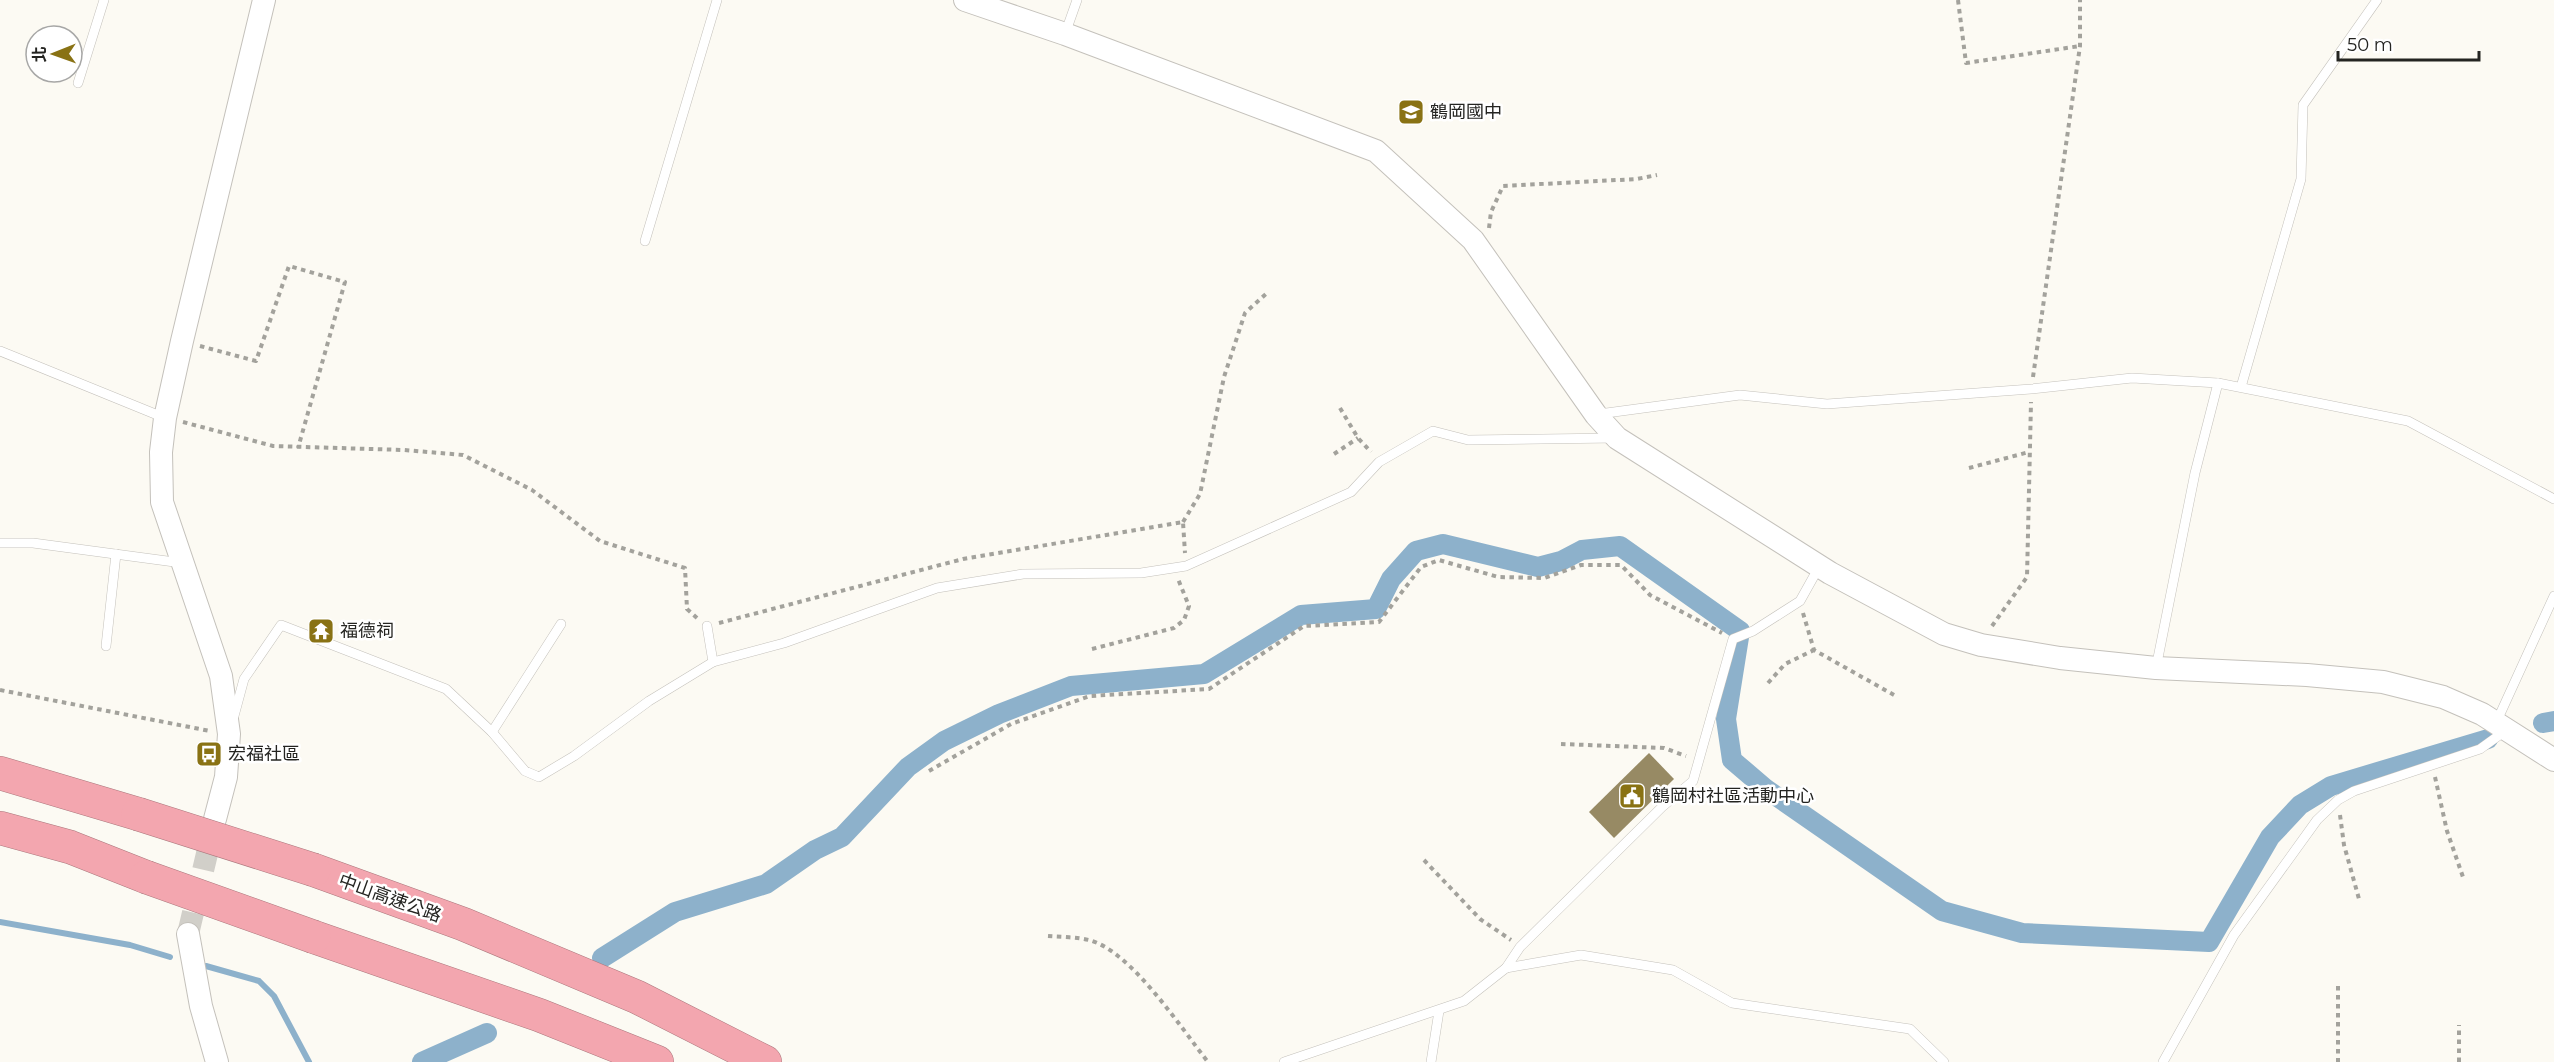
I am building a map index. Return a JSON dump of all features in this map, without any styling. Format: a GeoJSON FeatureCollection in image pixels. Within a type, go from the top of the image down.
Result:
{"type":"FeatureCollection","features":[{"type":"Feature","properties":{"kind":"highway","name":"中山高速公路"},"geometry":{"type":"LineString","coordinates":[[0,773],[138,813],[314,870],[463,924],[626,992],[765,1062]]}},
{"type":"Feature","properties":{"kind":"highway"},"geometry":{"type":"LineString","coordinates":[[0,828],[70,847],[146,878],[539,1015],[657,1062]]}},
{"type":"Feature","properties":{"kind":"street"},"geometry":{"type":"LineString","coordinates":[[215,819],[226,777],[229,734],[221,676],[162,502],[161,452],[165,418],[182,341],[264,0]]}},
{"type":"Feature","properties":{"kind":"street"},"geometry":{"type":"LineString","coordinates":[[965,0],[1065,34],[1376,151],[1473,240],[1596,415],[1617,438],[1819,566],[1944,634],[1981,645],[2061,658],[2156,668],[2307,675],[2383,682],[2443,697],[2502,726],[2554,760]]}},
{"type":"Feature","properties":{"kind":"street"},"geometry":{"type":"LineString","coordinates":[[188,934],[201,1006],[217,1062]]}},
{"type":"Feature","properties":{"kind":"lane"},"geometry":{"type":"LineString","coordinates":[[84,64],[104,0]]}},
{"type":"Feature","properties":{"kind":"lane"},"geometry":{"type":"LineString","coordinates":[[645,241],[717,0]]}},
{"type":"Feature","properties":{"kind":"lane"},"geometry":{"type":"LineString","coordinates":[[1065,34],[1077,0]]}},
{"type":"Feature","properties":{"kind":"lane"},"geometry":{"type":"LineString","coordinates":[[2241,387],[2301,179],[2304,105],[2377,0]]}},
{"type":"Feature","properties":{"kind":"lane"},"geometry":{"type":"LineString","coordinates":[[0,351],[165,418]]}},
{"type":"Feature","properties":{"kind":"lane"},"geometry":{"type":"LineString","coordinates":[[1596,415],[1740,395],[1827,404],[2132,378],[2218,383],[2408,422],[2554,500]]}},
{"type":"Feature","properties":{"kind":"lane"},"geometry":{"type":"LineString","coordinates":[[2156,668],[2195,473],[2218,383]]}},
{"type":"Feature","properties":{"kind":"lane"},"geometry":{"type":"LineString","coordinates":[[229,734],[244,679],[281,625],[446,689],[492,732],[525,771],[539,777],[574,756],[649,701],[713,662],[784,643],[937,588],[1023,573],[1141,573],[1186,566],[1351,492],[1380,462],[1433,431],[1468,440],[1617,438]]}},
{"type":"Feature","properties":{"kind":"lane"},"geometry":{"type":"LineString","coordinates":[[0,543],[33,543],[182,563]]}},
{"type":"Feature","properties":{"kind":"lane"},"geometry":{"type":"LineString","coordinates":[[106,646],[116,554]]}},
{"type":"Feature","properties":{"kind":"lane"},"geometry":{"type":"LineString","coordinates":[[1284,1062],[1464,1001],[1506,968],[1520,947],[1662,807],[1693,781],[1733,639],[1753,631],[1800,601],[1819,566]]}},
{"type":"Feature","properties":{"kind":"lane"},"geometry":{"type":"LineString","coordinates":[[2163,1062],[2234,935],[2317,820],[2338,800],[2354,791],[2480,749],[2502,726],[2554,596]]}},
{"type":"Feature","properties":{"kind":"lane"},"geometry":{"type":"LineString","coordinates":[[492,732],[561,624]]}},
{"type":"Feature","properties":{"kind":"lane"},"geometry":{"type":"LineString","coordinates":[[707,626],[713,662]]}},
{"type":"Feature","properties":{"kind":"lane"},"geometry":{"type":"LineString","coordinates":[[1506,968],[1581,955],[1673,970],[1732,1003],[1910,1029],[1944,1062]]}},
{"type":"Feature","properties":{"kind":"lane"},"geometry":{"type":"LineString","coordinates":[[1431,1062],[1439,1011]]}},
{"type":"Feature","properties":{"kind":"path"},"geometry":{"type":"LineString","coordinates":[[1958,0],[1966,63],[2080,46]]}},
{"type":"Feature","properties":{"kind":"path"},"geometry":{"type":"LineString","coordinates":[[1981,645],[2001,611],[2028,577],[2031,388],[2080,46],[2080,0]]}},
{"type":"Feature","properties":{"kind":"path"},"geometry":{"type":"LineString","coordinates":[[1473,240],[1489,232],[1491,212],[1503,186],[1637,180],[1656,175]]}},
{"type":"Feature","properties":{"kind":"path"},"geometry":{"type":"LineString","coordinates":[[182,341],[256,361],[289,266],[345,282],[298,448]]}},
{"type":"Feature","properties":{"kind":"path"},"geometry":{"type":"LineString","coordinates":[[1186,566],[1183,522],[1200,494],[1224,377],[1245,313],[1268,292]]}},
{"type":"Feature","properties":{"kind":"path"},"geometry":{"type":"LineString","coordinates":[[1340,408],[1358,438],[1380,462]]}},
{"type":"Feature","properties":{"kind":"path"},"geometry":{"type":"LineString","coordinates":[[165,418],[273,446],[404,450],[463,455],[532,490],[600,541],[685,568],[687,609],[707,626],[963,559],[1183,522]]}},
{"type":"Feature","properties":{"kind":"path"},"geometry":{"type":"LineString","coordinates":[[1334,454],[1358,438]]}},
{"type":"Feature","properties":{"kind":"path"},"geometry":{"type":"LineString","coordinates":[[1969,468],[2029,452]]}},
{"type":"Feature","properties":{"kind":"path"},"geometry":{"type":"LineString","coordinates":[[929,771],[1011,724],[1090,696],[1209,689],[1304,626],[1379,622],[1421,567],[1439,560],[1498,577],[1544,578],[1581,565],[1621,565],[1650,595],[1733,639]]}},
{"type":"Feature","properties":{"kind":"path"},"geometry":{"type":"LineString","coordinates":[[1092,649],[1174,627],[1184,620],[1189,606],[1172,567]]}},
{"type":"Feature","properties":{"kind":"path"},"geometry":{"type":"LineString","coordinates":[[1800,601],[1814,650],[1894,695]]}},
{"type":"Feature","properties":{"kind":"path"},"geometry":{"type":"LineString","coordinates":[[1768,683],[1785,664],[1814,650]]}},
{"type":"Feature","properties":{"kind":"path"},"geometry":{"type":"LineString","coordinates":[[0,690],[229,734]]}},
{"type":"Feature","properties":{"kind":"path"},"geometry":{"type":"LineString","coordinates":[[1561,744],[1664,748],[1698,760]]}},
{"type":"Feature","properties":{"kind":"path"},"geometry":{"type":"LineString","coordinates":[[2432,765],[2447,831],[2464,880]]}},
{"type":"Feature","properties":{"kind":"path"},"geometry":{"type":"LineString","coordinates":[[2338,800],[2344,845],[2359,899]]}},
{"type":"Feature","properties":{"kind":"path"},"geometry":{"type":"LineString","coordinates":[[1424,860],[1480,919],[1520,947]]}},
{"type":"Feature","properties":{"kind":"path"},"geometry":{"type":"LineString","coordinates":[[1048,936],[1090,940],[1112,951],[1134,970],[1208,1062]]}},
{"type":"Feature","properties":{"kind":"path"},"geometry":{"type":"LineString","coordinates":[[2338,986],[2338,1062]]}},
{"type":"Feature","properties":{"kind":"path"},"geometry":{"type":"LineString","coordinates":[[2459,1025],[2459,1062]]}},
{"type":"Feature","properties":{"kind":"building","name":"鶴岡村社區活動中心"},"geometry":{"type":"Polygon","coordinates":[[[1649,753],[1674,779],[1614,838],[1589,812],[1649,753]]]}},
{"type":"Feature","properties":{"kind":"waterway"},"geometry":{"type":"LineString","coordinates":[[602,958],[675,912],[766,884],[815,850],[842,837],[908,767],[944,741],[999,714],[1071,686],[1204,674],[1301,615],[1376,609],[1391,579],[1416,551],[1443,544],[1538,567],[1561,561],[1582,550],[1620,546],[1740,631],[1726,719],[1732,760],[1766,789],[1942,911],[2022,933],[2209,942],[2270,837],[2300,805],[2331,786],[2488,739]]}},
{"type":"Feature","properties":{"kind":"waterway"},"geometry":{"type":"LineString","coordinates":[[2543,723],[2554,721]]}},
{"type":"Feature","properties":{"kind":"waterway"},"geometry":{"type":"LineString","coordinates":[[0,922],[130,945],[170,957]]}},
{"type":"Feature","properties":{"kind":"waterway"},"geometry":{"type":"LineString","coordinates":[[206,966],[259,981],[274,996],[309,1062]]}},
{"type":"Feature","properties":{"kind":"waterway"},"geometry":{"type":"LineString","coordinates":[[422,1062],[487,1033]]}},
{"type":"Feature","properties":{"kind":"tunnel"},"geometry":{"type":"LineString","coordinates":[[188,934],[214,824]]}},
{"type":"Feature","properties":{"kind":"place","name":"鶴岡國中"},"geometry":{"type":"Point","coordinates":[1411,112]}},
{"type":"Feature","properties":{"kind":"place","name":"福德祠"},"geometry":{"type":"Point","coordinates":[321,631]}},
{"type":"Feature","properties":{"kind":"place","name":"宏福社區"},"geometry":{"type":"Point","coordinates":[209,754]}},
{"type":"Feature","properties":{"kind":"place","name":"鶴岡村社區活動中心"},"geometry":{"type":"Point","coordinates":[1632,796]}}]}
